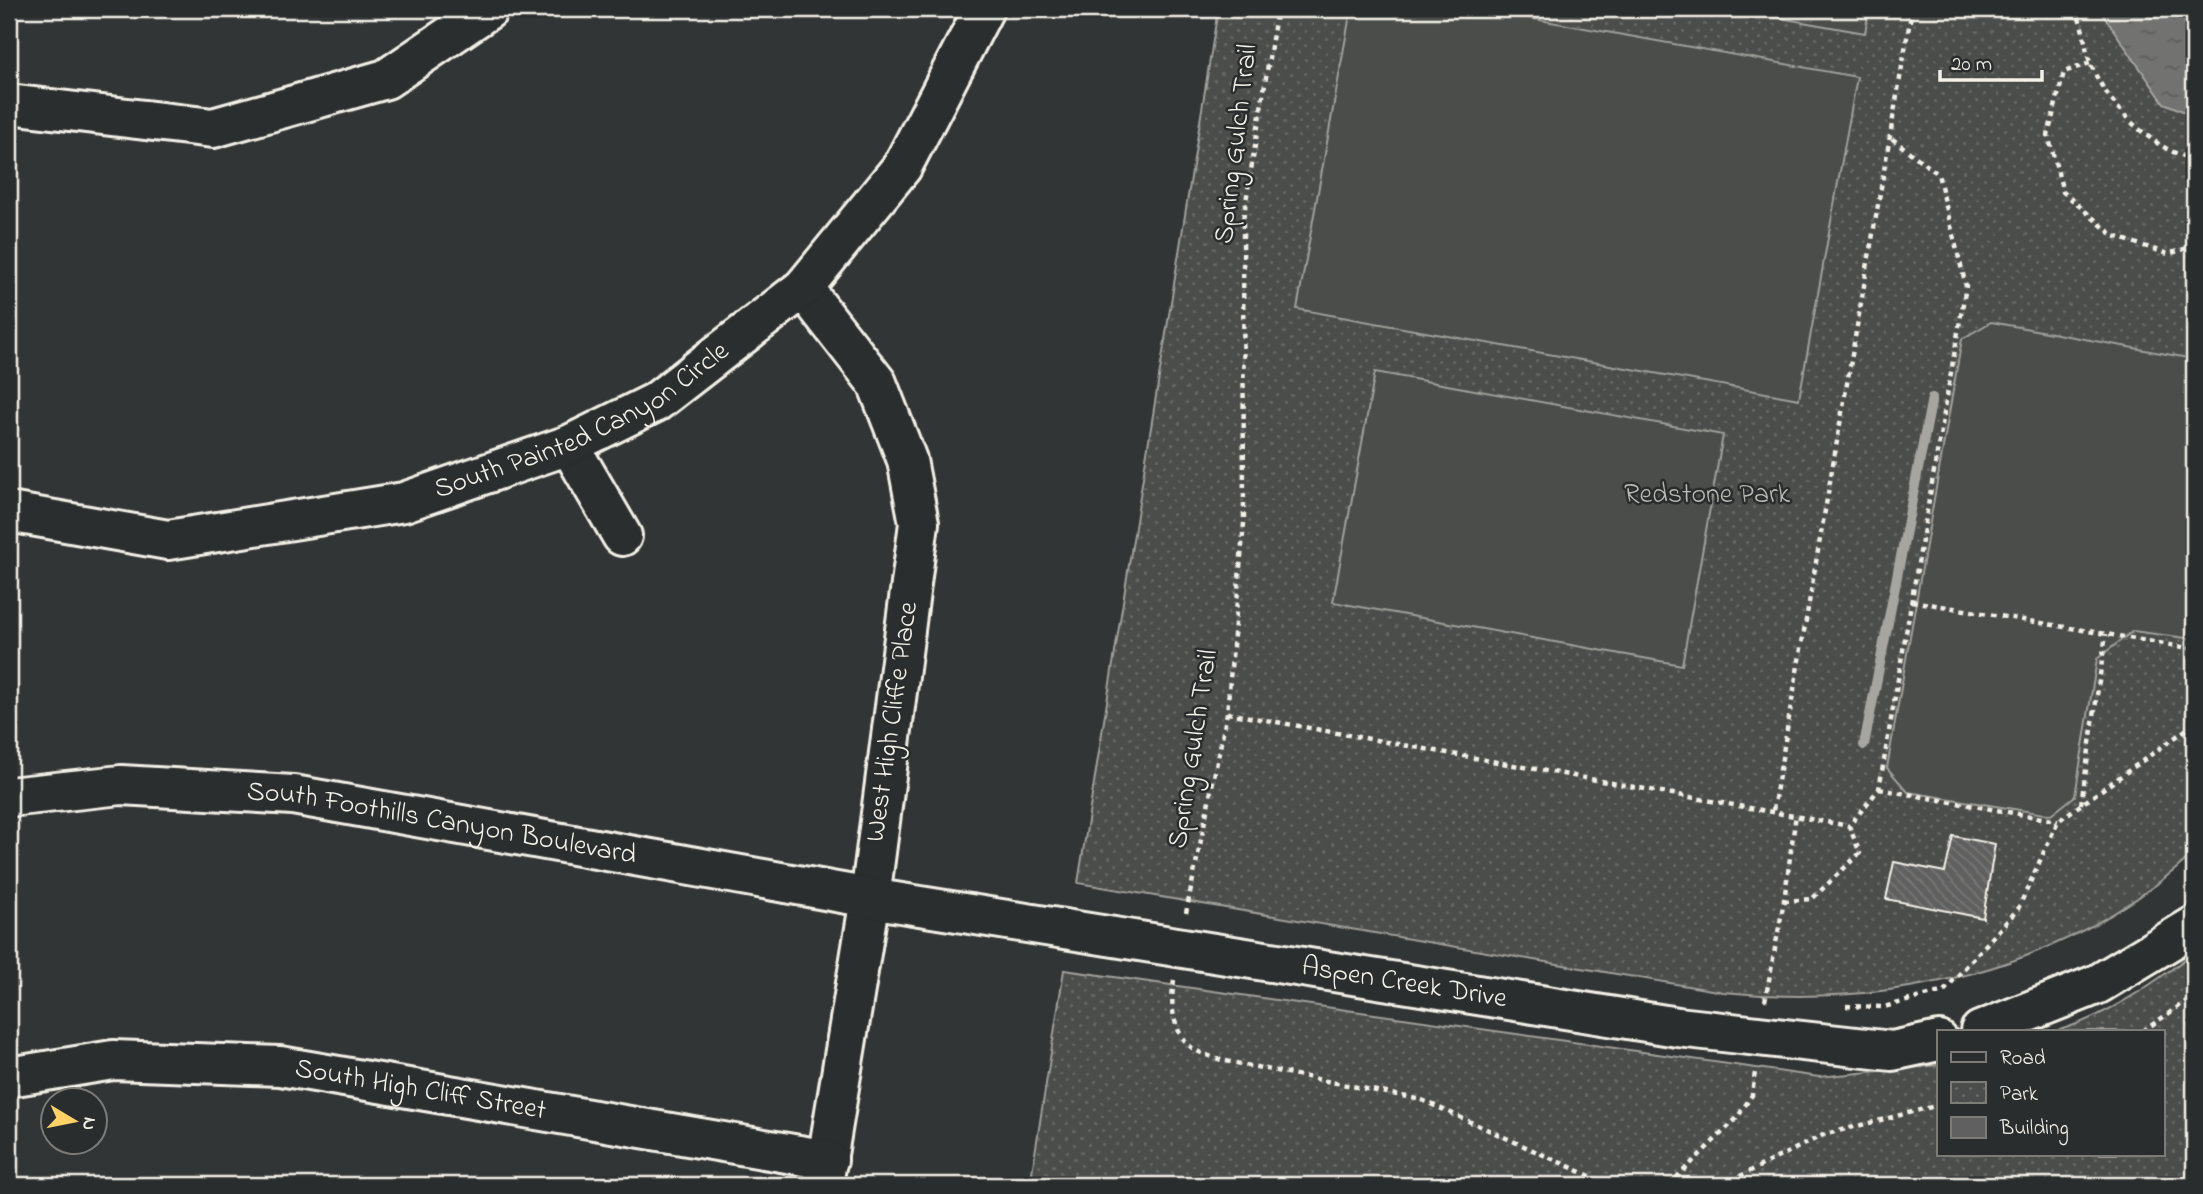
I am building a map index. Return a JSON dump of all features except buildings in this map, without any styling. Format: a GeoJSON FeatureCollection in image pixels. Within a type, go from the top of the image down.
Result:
{"type":"FeatureCollection","features":[{"type":"Feature","properties":{"kind":"street"},"geometry":{"type":"LineString","coordinates":[[9,104],[213,128],[386,79],[489,9]]}},
{"type":"Feature","properties":{"kind":"street","name":"South Painted Canyon Circle"},"geometry":{"type":"LineString","coordinates":[[9,512],[168,540],[404,502],[569,445],[656,402],[803,288],[902,167],[984,9]]}},
{"type":"Feature","properties":{"kind":"street","name":"West High Cliffe Place"},"geometry":{"type":"LineString","coordinates":[[803,288],[877,383],[907,460],[919,523],[870,898],[825,1172]]}},
{"type":"Feature","properties":{"kind":"street"},"geometry":{"type":"LineString","coordinates":[[569,445],[622,536]]}},
{"type":"Feature","properties":{"kind":"street","name":"South Foothills Canyon Boulevard"},"geometry":{"type":"LineString","coordinates":[[9,797],[121,785],[293,795],[870,898]]}},
{"type":"Feature","properties":{"kind":"street","name":"Aspen Creek Drive"},"geometry":{"type":"LineString","coordinates":[[870,898],[1760,1038],[1892,1051],[1937,1041]]}},
{"type":"Feature","properties":{"kind":"street"},"geometry":{"type":"LineString","coordinates":[[1983,1030],[2098,984],[2194,926]]}},
{"type":"Feature","properties":{"kind":"street","name":"South High Cliff Street"},"geometry":{"type":"LineString","coordinates":[[9,1077],[113,1060],[280,1066],[825,1172]]}},
{"type":"Feature","properties":{"kind":"path","name":"Spring Gulch Trail"},"geometry":{"type":"LineString","coordinates":[[1277,9],[1243,220],[1244,523],[1227,713],[1170,998],[1176,1028],[1191,1048],[1221,1060],[1422,1100],[1610,1185]]}},
{"type":"Feature","properties":{"kind":"path"},"geometry":{"type":"LineString","coordinates":[[1773,810],[1912,9]]}},
{"type":"Feature","properties":{"kind":"path"},"geometry":{"type":"LineString","coordinates":[[2073,9],[2090,63],[2120,115],[2180,156],[2194,159]]}},
{"type":"Feature","properties":{"kind":"path"},"geometry":{"type":"LineString","coordinates":[[2090,63],[2064,72],[2048,135],[2063,192],[2114,236],[2168,254],[2194,246]]}},
{"type":"Feature","properties":{"kind":"path"},"geometry":{"type":"LineString","coordinates":[[1849,826],[1880,789],[1966,286],[1938,174],[1889,137]]}},
{"type":"Feature","properties":{"kind":"path"},"geometry":{"type":"LineString","coordinates":[[1912,601],[2194,649]]}},
{"type":"Feature","properties":{"kind":"path"},"geometry":{"type":"LineString","coordinates":[[2081,804],[2106,634]]}},
{"type":"Feature","properties":{"kind":"path"},"geometry":{"type":"LineString","coordinates":[[1227,713],[1773,810],[1849,826]]}},
{"type":"Feature","properties":{"kind":"path"},"geometry":{"type":"LineString","coordinates":[[1844,1006],[1884,1007],[1944,991],[2018,909],[2058,821],[2194,724]]}},
{"type":"Feature","properties":{"kind":"path"},"geometry":{"type":"LineString","coordinates":[[1880,789],[2058,821]]}},
{"type":"Feature","properties":{"kind":"path"},"geometry":{"type":"LineString","coordinates":[[1784,901],[1812,899],[1860,853],[1849,826]]}},
{"type":"Feature","properties":{"kind":"path"},"geometry":{"type":"LineString","coordinates":[[2144,1030],[2194,996]]}},
{"type":"Feature","properties":{"kind":"path"},"geometry":{"type":"LineString","coordinates":[[1764,1005],[1778,1005]]}},
{"type":"Feature","properties":{"kind":"path"},"geometry":{"type":"LineString","coordinates":[[1722,1185],[1823,1135],[1937,1106]]}},
{"type":"Feature","properties":{"kind":"green space","name":"Redstone Park"},"geometry":{"type":"Polygon","coordinates":[[[1218,9],[2194,9],[2194,853],[2144,893],[2091,926],[2034,953],[1974,973],[1913,986],[1850,994],[1787,996],[1723,992],[1078,883],[1218,9]]]}},
{"type":"Feature","properties":{"kind":"green space"},"geometry":{"type":"Polygon","coordinates":[[[1351,9],[1479,9],[1857,77],[1799,399],[1297,309],[1351,9]]]}},
{"type":"Feature","properties":{"kind":"green space"},"geometry":{"type":"Polygon","coordinates":[[[1728,9],[1869,9],[1865,33],[1728,9]]]}},
{"type":"Feature","properties":{"kind":"green space"},"geometry":{"type":"Polygon","coordinates":[[[1991,322],[2194,359],[2194,639],[2133,631],[2097,659],[2075,796],[2051,815],[1908,792],[1887,768],[1962,339],[1991,322]]]}},
{"type":"Feature","properties":{"kind":"green space"},"geometry":{"type":"Polygon","coordinates":[[[1375,372],[1723,435],[1682,665],[1333,602],[1375,372]]]}},
{"type":"Feature","properties":{"kind":"green space"},"geometry":{"type":"Polygon","coordinates":[[[2194,952],[2194,1185],[1030,1185],[1064,970],[1819,1077],[1937,1065],[1937,1156],[2164,1156],[2164,1030],[2059,1030],[2111,1008],[2163,976],[2194,952]]]}},
{"type":"Feature","properties":{"kind":"water"},"geometry":{"type":"Polygon","coordinates":[[[2099,9],[2194,9],[2194,116],[2164,103],[2099,9]]]}},
{"type":"Feature","properties":{"kind":"waterway"},"geometry":{"type":"LineString","coordinates":[[1864,745],[1932,398]]}}]}
